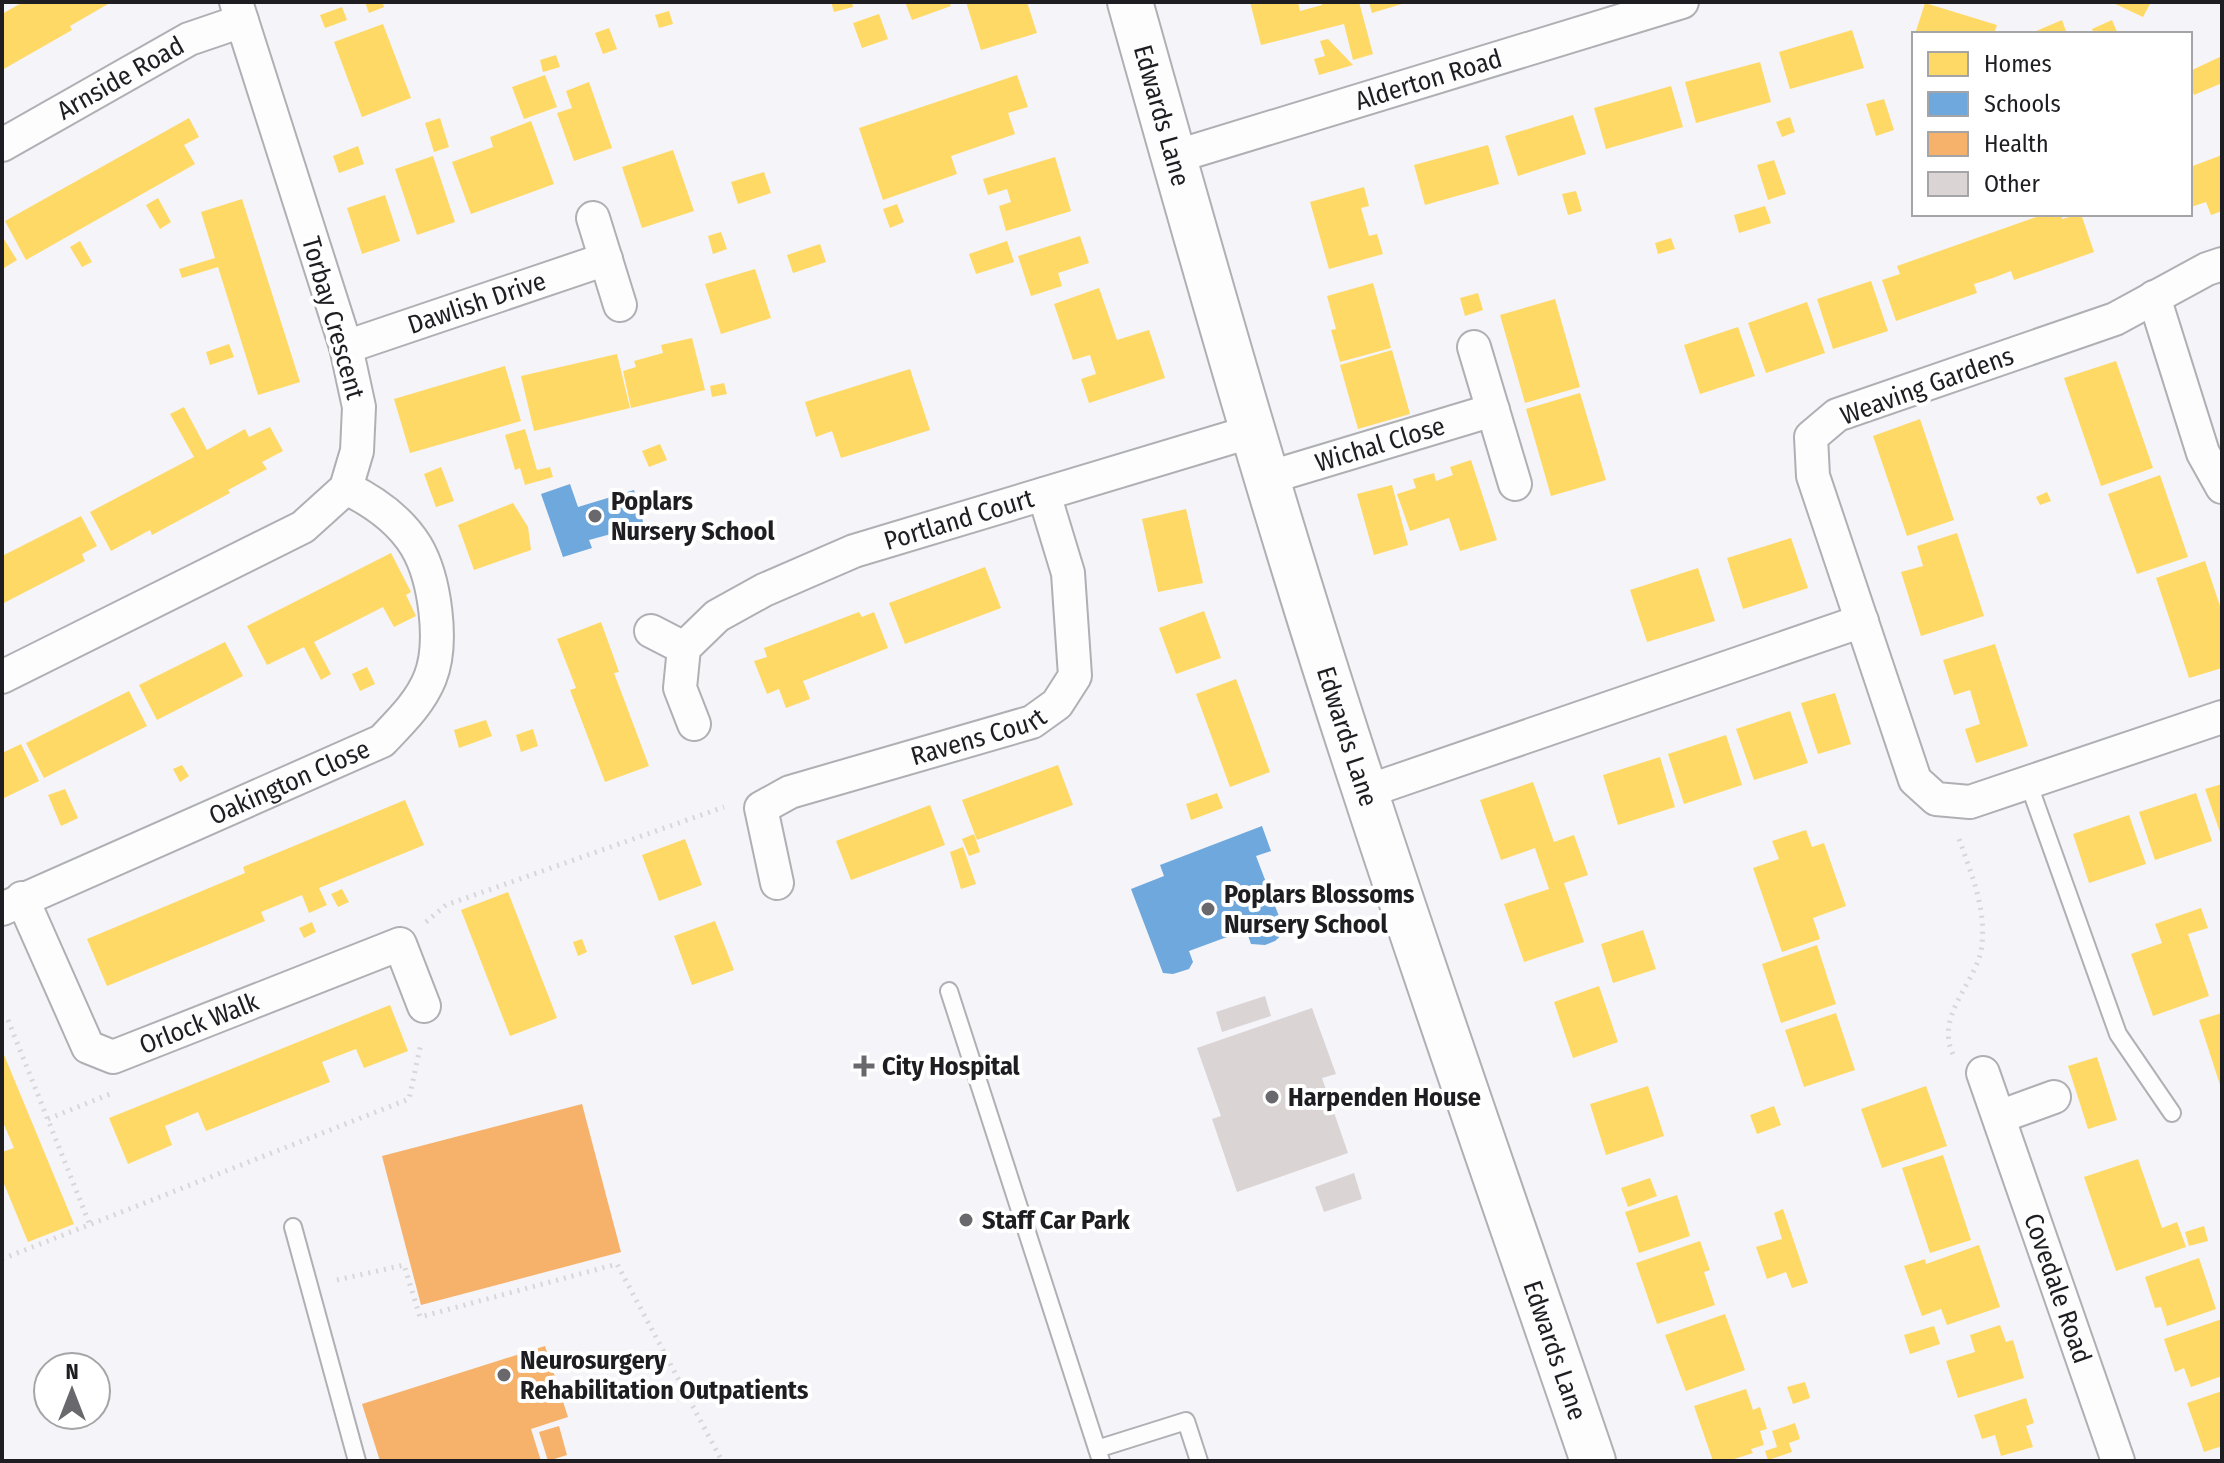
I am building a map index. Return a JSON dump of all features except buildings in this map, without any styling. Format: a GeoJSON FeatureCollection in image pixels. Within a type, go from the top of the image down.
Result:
{"type":"FeatureCollection","features":[{"type":"Feature","properties":{"kind":"street","name":"Edwards Lane"},"geometry":{"type":"LineString","coordinates":[[1130,2],[1253,431],[1365,792],[1593,1461]]}},
{"type":"Feature","properties":{"kind":"street","name":"Alderton Road"},"geometry":{"type":"LineString","coordinates":[[1174,157],[1682,2]]}},
{"type":"Feature","properties":{"kind":"street","name":"Arnside Road"},"geometry":{"type":"LineString","coordinates":[[2,145],[239,12]]}},
{"type":"Feature","properties":{"kind":"street","name":"Torbay Crescent"},"geometry":{"type":"LineString","coordinates":[[239,12],[346,347],[359,407],[357,451],[346,488]]}},
{"type":"Feature","properties":{"kind":"street"},"geometry":{"type":"LineString","coordinates":[[593,218],[620,305]]}},
{"type":"Feature","properties":{"kind":"street","name":"Dawlish Drive"},"geometry":{"type":"LineString","coordinates":[[346,347],[606,259]]}},
{"type":"Feature","properties":{"kind":"street","name":"Weaving Gardens"},"geometry":{"type":"LineString","coordinates":[[1936,799],[1915,780],[1813,476],[1811,437],[1837,415],[2115,319],[2207,269],[2222,264]]}},
{"type":"Feature","properties":{"kind":"street"},"geometry":{"type":"LineString","coordinates":[[2154,297],[2203,453],[2222,487]]}},
{"type":"Feature","properties":{"kind":"street"},"geometry":{"type":"LineString","coordinates":[[1474,347],[1515,484]]}},
{"type":"Feature","properties":{"kind":"street","name":"Wichal Close"},"geometry":{"type":"LineString","coordinates":[[1267,478],[1493,410]]}},
{"type":"Feature","properties":{"kind":"street","name":"Portland Court"},"geometry":{"type":"LineString","coordinates":[[684,648],[717,616],[764,590],[854,551],[1253,431]]}},
{"type":"Feature","properties":{"kind":"street"},"geometry":{"type":"LineString","coordinates":[[2,677],[303,527],[346,488]]}},
{"type":"Feature","properties":{"kind":"street","name":"Oakington Close"},"geometry":{"type":"LineString","coordinates":[[12,903],[382,741],[412,710],[431,677],[437,642],[435,598],[417,547],[390,516],[364,496],[346,488]]}},
{"type":"Feature","properties":{"kind":"street","name":"Ravens Court"},"geometry":{"type":"LineString","coordinates":[[761,808],[790,792],[1032,722],[1057,704],[1075,676],[1068,573],[1044,494]]}},
{"type":"Feature","properties":{"kind":"street"},"geometry":{"type":"LineString","coordinates":[[1365,792],[1862,621]]}},
{"type":"Feature","properties":{"kind":"street"},"geometry":{"type":"LineString","coordinates":[[651,631],[684,648],[680,688],[694,724]]}},
{"type":"Feature","properties":{"kind":"street"},"geometry":{"type":"LineString","coordinates":[[1936,799],[1970,802],[2222,717]]}},
{"type":"Feature","properties":{"kind":"street"},"geometry":{"type":"LineString","coordinates":[[761,808],[777,883]]}},
{"type":"Feature","properties":{"kind":"street","name":"Orlock Walk"},"geometry":{"type":"LineString","coordinates":[[12,903],[88,1047],[113,1057],[400,944]]}},
{"type":"Feature","properties":{"kind":"street"},"geometry":{"type":"LineString","coordinates":[[400,944],[424,1006]]}},
{"type":"Feature","properties":{"kind":"street","name":"Covedale Road"},"geometry":{"type":"LineString","coordinates":[[1983,1073],[2118,1461]]}},
{"type":"Feature","properties":{"kind":"street"},"geometry":{"type":"LineString","coordinates":[[1999,1117],[2054,1097]]}},
{"type":"Feature","properties":{"kind":"lane"},"geometry":{"type":"LineString","coordinates":[[2028,782],[2118,1034],[2172,1113]]}},
{"type":"Feature","properties":{"kind":"lane"},"geometry":{"type":"LineString","coordinates":[[949,991],[1099,1455],[1186,1421],[1199,1461]]}},
{"type":"Feature","properties":{"kind":"lane"},"geometry":{"type":"LineString","coordinates":[[293,1227],[357,1461]]}},
{"type":"Feature","properties":{"kind":"path"},"geometry":{"type":"LineString","coordinates":[[1936,799],[1956,830],[1982,907],[1982,947],[1952,1014],[1948,1032],[1951,1051],[1961,1065],[1983,1073]]}},
{"type":"Feature","properties":{"kind":"path"},"geometry":{"type":"LineString","coordinates":[[400,944],[446,905],[731,804],[761,808]]}},
{"type":"Feature","properties":{"kind":"path"},"geometry":{"type":"LineString","coordinates":[[2,1259],[409,1099],[425,1023],[424,1006]]}},
{"type":"Feature","properties":{"kind":"path"},"geometry":{"type":"LineString","coordinates":[[8,1020],[90,1225]]}},
{"type":"Feature","properties":{"kind":"path"},"geometry":{"type":"LineString","coordinates":[[309,1287],[404,1265],[420,1317],[617,1264],[722,1461]]}},
{"type":"Feature","properties":{"kind":"place","name":"Poplars Nursery School"},"geometry":{"type":"Point","coordinates":[595,516]}},
{"type":"Feature","properties":{"kind":"place","name":"Poplars Blossoms Nursery School"},"geometry":{"type":"Point","coordinates":[1208,909]}},
{"type":"Feature","properties":{"kind":"place","name":"City Hospital"},"geometry":{"type":"Point","coordinates":[864,1066]}},
{"type":"Feature","properties":{"kind":"place","name":"Harpenden House"},"geometry":{"type":"Point","coordinates":[1272,1097]}},
{"type":"Feature","properties":{"kind":"place","name":"Staff Car Park"},"geometry":{"type":"Point","coordinates":[966,1220]}},
{"type":"Feature","properties":{"kind":"place","name":"Neurosurgery Rehabilitation Outpatients"},"geometry":{"type":"Point","coordinates":[504,1375]}}]}
